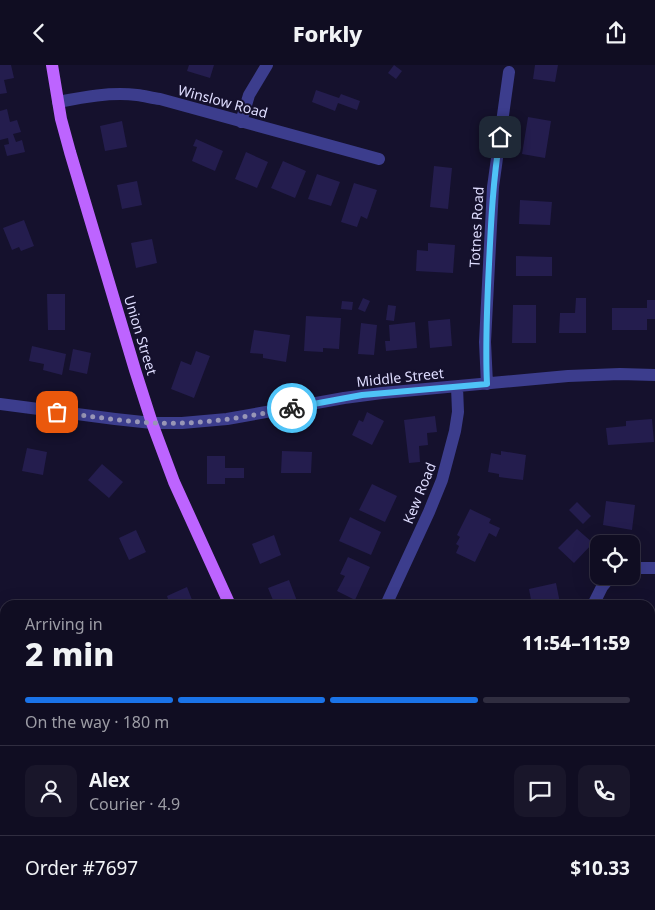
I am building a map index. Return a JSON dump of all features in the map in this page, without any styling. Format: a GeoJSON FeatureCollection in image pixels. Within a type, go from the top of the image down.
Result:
{"type":"FeatureCollection","features":[{"type":"Feature","properties":{"kind":"main road","name":"Union Street"},"geometry":{"type":"LineString","coordinates":[[52,65],[58,102],[70,152],[152,423],[177,489],[228,600]]}},
{"type":"Feature","properties":{"kind":"street"},"geometry":{"type":"LineString","coordinates":[[241,122],[249,95],[267,65]]}},
{"type":"Feature","properties":{"kind":"street","name":"Totnes Road"},"geometry":{"type":"LineString","coordinates":[[487,384],[485,342],[493,187],[509,72]]}},
{"type":"Feature","properties":{"kind":"street","name":"Winslow Road"},"geometry":{"type":"LineString","coordinates":[[58,102],[109,94],[137,95],[160,99],[379,159]]}},
{"type":"Feature","properties":{"kind":"street","name":"Middle Street"},"geometry":{"type":"LineString","coordinates":[[0,404],[152,423],[182,423],[220,420],[382,393],[577,376],[655,375]]}},
{"type":"Feature","properties":{"kind":"street","name":"Kew Road"},"geometry":{"type":"LineString","coordinates":[[388,600],[442,480],[455,431],[458,412],[457,387]]}},
{"type":"Feature","properties":{"kind":"street"},"geometry":{"type":"LineString","coordinates":[[640,568],[655,568]]}},
{"type":"Feature","properties":{"kind":"street"},"geometry":{"type":"LineString","coordinates":[[596,600],[604,585]]}},
{"type":"Feature","properties":{"kind":"building"},"geometry":{"type":"Polygon","coordinates":[[[0,65],[11,65],[14,78],[4,80],[7,93],[0,94],[0,65]]]}},
{"type":"Feature","properties":{"kind":"building"},"geometry":{"type":"Polygon","coordinates":[[[189,65],[214,65],[210,78],[187,71],[189,65]]]}},
{"type":"Feature","properties":{"kind":"building"},"geometry":{"type":"Polygon","coordinates":[[[394,65],[402,71],[396,79],[388,73],[394,65]]]}},
{"type":"Feature","properties":{"kind":"building"},"geometry":{"type":"Polygon","coordinates":[[[535,65],[558,65],[555,82],[533,79],[535,65]]]}},
{"type":"Feature","properties":{"kind":"building"},"geometry":{"type":"Polygon","coordinates":[[[316,90],[339,98],[341,94],[360,101],[357,110],[338,103],[335,111],[312,102],[316,90]]]}},
{"type":"Feature","properties":{"kind":"building"},"geometry":{"type":"Polygon","coordinates":[[[7,109],[10,122],[17,120],[21,132],[13,134],[16,142],[22,140],[25,152],[7,156],[4,145],[9,144],[8,138],[0,140],[0,111],[7,109]]]}},
{"type":"Feature","properties":{"kind":"building"},"geometry":{"type":"Polygon","coordinates":[[[528,117],[551,121],[545,158],[522,154],[528,117]]]}},
{"type":"Feature","properties":{"kind":"building"},"geometry":{"type":"Polygon","coordinates":[[[122,121],[127,147],[105,151],[100,126],[122,121]]]}},
{"type":"Feature","properties":{"kind":"building"},"geometry":{"type":"Polygon","coordinates":[[[196,139],[223,151],[215,171],[192,161],[197,147],[193,146],[196,139]]]}},
{"type":"Feature","properties":{"kind":"building"},"geometry":{"type":"Polygon","coordinates":[[[246,152],[268,162],[257,188],[235,179],[246,152]]]}},
{"type":"Feature","properties":{"kind":"building"},"geometry":{"type":"Polygon","coordinates":[[[283,161],[306,171],[295,198],[271,188],[283,161]]]}},
{"type":"Feature","properties":{"kind":"building"},"geometry":{"type":"Polygon","coordinates":[[[434,166],[452,168],[448,209],[430,207],[434,166]]]}},
{"type":"Feature","properties":{"kind":"building"},"geometry":{"type":"Polygon","coordinates":[[[317,174],[340,182],[331,206],[308,199],[317,174]]]}},
{"type":"Feature","properties":{"kind":"building"},"geometry":{"type":"Polygon","coordinates":[[[137,181],[142,205],[122,209],[117,185],[137,181]]]}},
{"type":"Feature","properties":{"kind":"building"},"geometry":{"type":"Polygon","coordinates":[[[354,183],[377,190],[367,219],[361,216],[357,227],[341,222],[354,183]]]}},
{"type":"Feature","properties":{"kind":"building"},"geometry":{"type":"Polygon","coordinates":[[[520,200],[552,202],[550,225],[519,224],[520,200]]]}},
{"type":"Feature","properties":{"kind":"building"},"geometry":{"type":"Polygon","coordinates":[[[24,220],[34,246],[21,251],[19,247],[12,250],[3,228],[24,220]]]}},
{"type":"Feature","properties":{"kind":"building"},"geometry":{"type":"Polygon","coordinates":[[[152,239],[157,263],[136,268],[131,243],[152,239]]]}},
{"type":"Feature","properties":{"kind":"building"},"geometry":{"type":"Polygon","coordinates":[[[428,243],[455,245],[453,273],[416,271],[417,250],[428,251],[428,243]]]}},
{"type":"Feature","properties":{"kind":"building"},"geometry":{"type":"Polygon","coordinates":[[[516,256],[552,257],[552,276],[516,276],[516,256]]]}},
{"type":"Feature","properties":{"kind":"building"},"geometry":{"type":"Polygon","coordinates":[[[47,294],[65,294],[65,330],[48,330],[47,294]]]}},
{"type":"Feature","properties":{"kind":"building"},"geometry":{"type":"Polygon","coordinates":[[[363,298],[370,301],[365,312],[358,309],[363,298]]]}},
{"type":"Feature","properties":{"kind":"building"},"geometry":{"type":"Polygon","coordinates":[[[576,298],[586,298],[586,333],[559,333],[560,313],[575,313],[576,298]]]}},
{"type":"Feature","properties":{"kind":"building"},"geometry":{"type":"Polygon","coordinates":[[[647,300],[655,300],[655,319],[647,319],[647,330],[612,330],[612,308],[647,308],[647,300]]]}},
{"type":"Feature","properties":{"kind":"building"},"geometry":{"type":"Polygon","coordinates":[[[342,301],[353,302],[352,310],[341,309],[342,301]]]}},
{"type":"Feature","properties":{"kind":"building"},"geometry":{"type":"Polygon","coordinates":[[[388,305],[396,306],[394,321],[386,320],[388,305]]]}},
{"type":"Feature","properties":{"kind":"building"},"geometry":{"type":"Polygon","coordinates":[[[513,305],[536,305],[536,343],[512,343],[513,305]]]}},
{"type":"Feature","properties":{"kind":"building"},"geometry":{"type":"Polygon","coordinates":[[[306,316],[341,318],[339,349],[323,348],[323,352],[304,351],[306,316]]]}},
{"type":"Feature","properties":{"kind":"building"},"geometry":{"type":"Polygon","coordinates":[[[450,319],[452,346],[430,348],[428,321],[450,319]]]}},
{"type":"Feature","properties":{"kind":"building"},"geometry":{"type":"Polygon","coordinates":[[[415,322],[417,348],[386,351],[385,341],[390,341],[389,325],[415,322]]]}},
{"type":"Feature","properties":{"kind":"building"},"geometry":{"type":"Polygon","coordinates":[[[361,323],[377,325],[374,355],[358,354],[361,323]]]}},
{"type":"Feature","properties":{"kind":"building"},"geometry":{"type":"Polygon","coordinates":[[[254,330],[290,335],[286,362],[263,358],[263,354],[250,353],[254,330]]]}},
{"type":"Feature","properties":{"kind":"building"},"geometry":{"type":"Polygon","coordinates":[[[32,346],[66,354],[62,375],[43,370],[44,364],[29,361],[32,346]]]}},
{"type":"Feature","properties":{"kind":"building"},"geometry":{"type":"Polygon","coordinates":[[[73,349],[91,353],[87,374],[69,370],[73,349]]]}},
{"type":"Feature","properties":{"kind":"building"},"geometry":{"type":"Polygon","coordinates":[[[196,351],[210,356],[194,398],[171,389],[181,361],[191,365],[196,351]]]}},
{"type":"Feature","properties":{"kind":"building"},"geometry":{"type":"Polygon","coordinates":[[[367,412],[384,421],[372,445],[352,435],[359,420],[363,422],[367,412]]]}},
{"type":"Feature","properties":{"kind":"building"},"geometry":{"type":"Polygon","coordinates":[[[435,416],[437,432],[427,433],[428,445],[419,446],[420,462],[409,463],[404,420],[435,416]]]}},
{"type":"Feature","properties":{"kind":"building"},"geometry":{"type":"Polygon","coordinates":[[[652,419],[654,442],[608,445],[606,428],[626,426],[626,421],[652,419]]]}},
{"type":"Feature","properties":{"kind":"building"},"geometry":{"type":"Polygon","coordinates":[[[27,448],[47,452],[43,475],[22,471],[27,448]]]}},
{"type":"Feature","properties":{"kind":"building"},"geometry":{"type":"Polygon","coordinates":[[[282,451],[312,452],[311,473],[281,473],[282,451]]]}},
{"type":"Feature","properties":{"kind":"building"},"geometry":{"type":"Polygon","coordinates":[[[501,451],[526,455],[523,480],[499,477],[499,474],[488,472],[491,453],[501,455],[501,451]]]}},
{"type":"Feature","properties":{"kind":"building"},"geometry":{"type":"Polygon","coordinates":[[[207,456],[225,456],[225,468],[244,468],[244,478],[225,478],[225,484],[207,484],[207,456]]]}},
{"type":"Feature","properties":{"kind":"building"},"geometry":{"type":"Polygon","coordinates":[[[102,464],[123,482],[109,498],[88,480],[102,464]]]}},
{"type":"Feature","properties":{"kind":"building"},"geometry":{"type":"Polygon","coordinates":[[[372,484],[397,496],[385,522],[359,510],[372,484]]]}},
{"type":"Feature","properties":{"kind":"building"},"geometry":{"type":"Polygon","coordinates":[[[606,501],[635,505],[632,530],[603,525],[606,501]]]}},
{"type":"Feature","properties":{"kind":"building"},"geometry":{"type":"Polygon","coordinates":[[[577,502],[591,516],[583,524],[569,510],[577,502]]]}},
{"type":"Feature","properties":{"kind":"building"},"geometry":{"type":"Polygon","coordinates":[[[470,509],[491,519],[489,523],[500,528],[496,537],[489,533],[475,562],[456,553],[459,546],[456,544],[460,537],[457,535],[470,509]]]}},
{"type":"Feature","properties":{"kind":"building"},"geometry":{"type":"Polygon","coordinates":[[[350,517],[381,532],[371,555],[339,541],[350,517]]]}},
{"type":"Feature","properties":{"kind":"building"},"geometry":{"type":"Polygon","coordinates":[[[577,529],[590,540],[590,546],[574,563],[558,548],[577,529]]]}},
{"type":"Feature","properties":{"kind":"building"},"geometry":{"type":"Polygon","coordinates":[[[136,530],[146,552],[129,560],[119,538],[136,530]]]}},
{"type":"Feature","properties":{"kind":"building"},"geometry":{"type":"Polygon","coordinates":[[[274,535],[281,555],[260,564],[252,544],[274,535]]]}},
{"type":"Feature","properties":{"kind":"building"},"geometry":{"type":"Polygon","coordinates":[[[348,557],[370,567],[355,600],[337,591],[345,576],[340,574],[348,557]]]}},
{"type":"Feature","properties":{"kind":"building"},"geometry":{"type":"Polygon","coordinates":[[[289,580],[297,600],[273,600],[268,588],[289,580]]]}},
{"type":"Feature","properties":{"kind":"building"},"geometry":{"type":"Polygon","coordinates":[[[556,583],[559,600],[531,600],[529,589],[556,583]]]}},
{"type":"Feature","properties":{"kind":"building"},"geometry":{"type":"Polygon","coordinates":[[[187,587],[192,600],[168,600],[167,596],[187,587]]]}},
{"type":"Feature","properties":{"kind":"way so far"},"geometry":{"type":"LineString","coordinates":[[57,412],[152,423],[197,423],[292,408]]}},
{"type":"Feature","properties":{"kind":"route"},"geometry":{"type":"LineString","coordinates":[[292,408],[362,395],[487,384],[485,342],[492,204],[500,137]]}}]}
